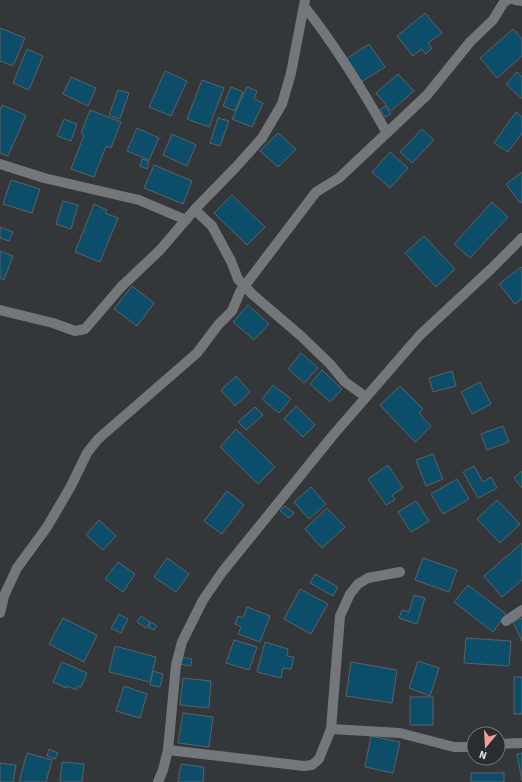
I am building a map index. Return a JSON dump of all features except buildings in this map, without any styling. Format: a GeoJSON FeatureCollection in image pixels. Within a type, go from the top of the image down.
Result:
{"type":"FeatureCollection","features":[{"type":"Feature","properties":{"kind":"street"},"geometry":{"type":"LineString","coordinates":[[0,613],[4,596],[17,568],[47,527],[71,486],[87,453],[98,439],[197,353],[218,325],[232,312],[240,292],[316,192],[339,178],[428,95],[470,42],[493,20],[504,2],[508,0]]}},
{"type":"Feature","properties":{"kind":"street"},"geometry":{"type":"LineString","coordinates":[[515,0],[522,1]]}},
{"type":"Feature","properties":{"kind":"street"},"geometry":{"type":"LineString","coordinates":[[304,3],[350,69],[387,133]]}},
{"type":"Feature","properties":{"kind":"street"},"geometry":{"type":"LineString","coordinates":[[0,310],[53,323],[75,331],[85,329],[120,287],[160,250],[262,138],[282,104],[291,73],[304,3]]}},
{"type":"Feature","properties":{"kind":"street"},"geometry":{"type":"LineString","coordinates":[[0,164],[44,178],[139,200],[186,220]]}},
{"type":"Feature","properties":{"kind":"street"},"geometry":{"type":"LineString","coordinates":[[195,210],[212,226],[231,261],[238,279],[245,287],[330,364],[345,382],[366,397]]}},
{"type":"Feature","properties":{"kind":"street"},"geometry":{"type":"LineString","coordinates":[[158,782],[168,750],[176,666],[182,642],[203,600],[223,571],[366,397],[420,335],[522,238]]}},
{"type":"Feature","properties":{"kind":"street"},"geometry":{"type":"LineString","coordinates":[[168,750],[304,766],[312,765],[319,759],[331,728],[340,616],[350,594],[358,584],[368,578],[400,572]]}},
{"type":"Feature","properties":{"kind":"street"},"geometry":{"type":"LineString","coordinates":[[506,621],[522,610]]}},
{"type":"Feature","properties":{"kind":"street"},"geometry":{"type":"LineString","coordinates":[[331,728],[400,733],[454,747],[466,747]]}},
{"type":"Feature","properties":{"kind":"street"},"geometry":{"type":"LineString","coordinates":[[506,743],[522,742]]}}]}
